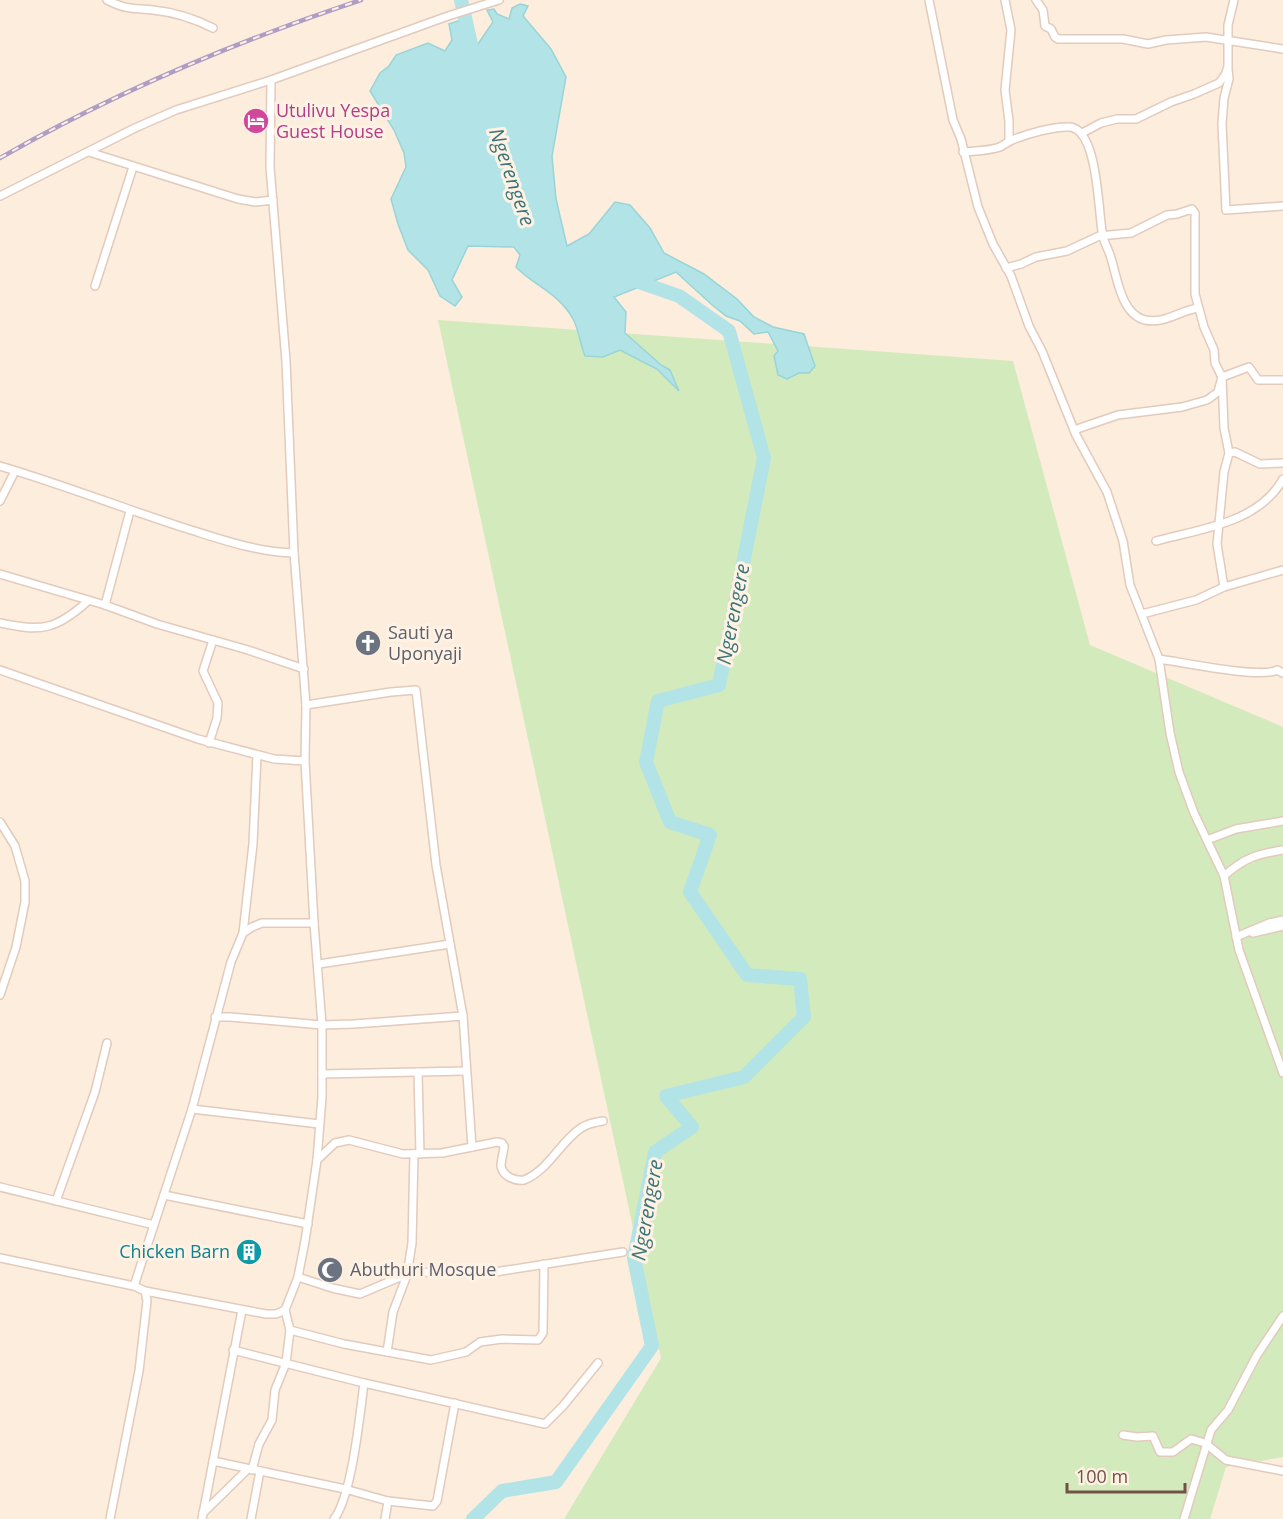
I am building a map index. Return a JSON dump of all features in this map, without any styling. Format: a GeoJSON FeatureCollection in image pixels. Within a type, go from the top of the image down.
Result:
{"type":"FeatureCollection","features":[{"type":"Feature","properties":{"kind":"street"},"geometry":{"type":"LineString","coordinates":[[107,0],[133,10],[171,13],[213,28]]}},
{"type":"Feature","properties":{"kind":"street"},"geometry":{"type":"LineString","coordinates":[[0,196],[135,128],[176,110],[271,80],[499,0]]}},
{"type":"Feature","properties":{"kind":"street"},"geometry":{"type":"LineString","coordinates":[[929,0],[954,120],[978,207],[1074,430],[1107,492],[1123,541],[1130,585],[1159,659],[1170,733],[1179,772],[1186,793],[1224,876],[1236,937],[1246,971],[1280,1052],[1283,1073]]}},
{"type":"Feature","properties":{"kind":"street"},"geometry":{"type":"LineString","coordinates":[[1005,0],[1011,30],[1005,90],[1010,121],[1009,141]]}},
{"type":"Feature","properties":{"kind":"street"},"geometry":{"type":"LineString","coordinates":[[1036,0],[1043,10],[1045,26],[1051,29],[1058,39],[1123,39],[1148,44],[1166,40],[1206,37],[1283,49]]}},
{"type":"Feature","properties":{"kind":"street"},"geometry":{"type":"LineString","coordinates":[[1234,0],[1228,25],[1229,79],[1224,98],[1222,124],[1226,210],[1283,206]]}},
{"type":"Feature","properties":{"kind":"street"},"geometry":{"type":"LineString","coordinates":[[1082,133],[1101,123],[1117,119],[1136,119],[1219,83],[1228,67]]}},
{"type":"Feature","properties":{"kind":"street"},"geometry":{"type":"LineString","coordinates":[[251,1519],[253,1470],[259,1443],[272,1420],[275,1390],[286,1364],[290,1330],[285,1310],[298,1277],[308,1224],[317,1160],[322,1074],[319,964],[314,923],[305,761],[304,669],[294,554],[286,361],[270,166],[271,80]]}},
{"type":"Feature","properties":{"kind":"street"},"geometry":{"type":"LineString","coordinates":[[963,152],[987,150],[1038,132],[1070,127],[1082,133],[1087,144],[1099,193],[1103,236],[1118,289],[1124,301],[1142,319],[1165,320],[1198,308]]}},
{"type":"Feature","properties":{"kind":"street"},"geometry":{"type":"LineString","coordinates":[[89,152],[238,199],[256,202],[273,200]]}},
{"type":"Feature","properties":{"kind":"street"},"geometry":{"type":"LineString","coordinates":[[94,286],[133,167]]}},
{"type":"Feature","properties":{"kind":"street"},"geometry":{"type":"LineString","coordinates":[[1006,268],[1036,257],[1068,251],[1103,236],[1131,233],[1167,215],[1192,209],[1196,213],[1195,294],[1208,339],[1214,350],[1215,363],[1222,377],[1224,428],[1228,453],[1217,544],[1224,587]]}},
{"type":"Feature","properties":{"kind":"street"},"geometry":{"type":"LineString","coordinates":[[1222,377],[1249,367],[1258,380],[1283,380]]}},
{"type":"Feature","properties":{"kind":"street"},"geometry":{"type":"LineString","coordinates":[[1074,430],[1118,415],[1182,407],[1207,400],[1218,392],[1222,377]]}},
{"type":"Feature","properties":{"kind":"street"},"geometry":{"type":"LineString","coordinates":[[1228,453],[1235,452],[1260,464],[1283,463]]}},
{"type":"Feature","properties":{"kind":"street"},"geometry":{"type":"LineString","coordinates":[[0,466],[130,511],[252,549],[294,554]]}},
{"type":"Feature","properties":{"kind":"street"},"geometry":{"type":"LineString","coordinates":[[0,501],[15,471]]}},
{"type":"Feature","properties":{"kind":"street"},"geometry":{"type":"LineString","coordinates":[[1156,541],[1236,520],[1274,494],[1283,479]]}},
{"type":"Feature","properties":{"kind":"street"},"geometry":{"type":"LineString","coordinates":[[105,605],[130,511]]}},
{"type":"Feature","properties":{"kind":"street"},"geometry":{"type":"LineString","coordinates":[[1142,614],[1196,600],[1224,587],[1283,570]]}},
{"type":"Feature","properties":{"kind":"street"},"geometry":{"type":"LineString","coordinates":[[0,574],[304,669]]}},
{"type":"Feature","properties":{"kind":"street"},"geometry":{"type":"LineString","coordinates":[[0,623],[28,629],[43,628],[58,622],[88,601]]}},
{"type":"Feature","properties":{"kind":"street"},"geometry":{"type":"LineString","coordinates":[[209,743],[219,703],[203,671],[213,640]]}},
{"type":"Feature","properties":{"kind":"street"},"geometry":{"type":"LineString","coordinates":[[1159,659],[1233,670],[1271,674],[1277,670],[1283,673]]}},
{"type":"Feature","properties":{"kind":"street"},"geometry":{"type":"LineString","coordinates":[[0,670],[209,743],[274,759],[305,761]]}},
{"type":"Feature","properties":{"kind":"street"},"geometry":{"type":"LineString","coordinates":[[306,705],[416,690],[436,866],[463,1016],[472,1147]]}},
{"type":"Feature","properties":{"kind":"street"},"geometry":{"type":"LineString","coordinates":[[134,1286],[192,1109],[215,1017],[231,962],[243,933],[253,844],[257,755]]}},
{"type":"Feature","properties":{"kind":"street"},"geometry":{"type":"LineString","coordinates":[[1207,840],[1236,829],[1283,821]]}},
{"type":"Feature","properties":{"kind":"street"},"geometry":{"type":"LineString","coordinates":[[0,822],[15,846],[25,880],[25,902],[16,947],[0,994]]}},
{"type":"Feature","properties":{"kind":"street"},"geometry":{"type":"LineString","coordinates":[[1224,876],[1251,856],[1283,850]]}},
{"type":"Feature","properties":{"kind":"street"},"geometry":{"type":"LineString","coordinates":[[1236,937],[1269,923],[1283,920]]}},
{"type":"Feature","properties":{"kind":"street"},"geometry":{"type":"LineString","coordinates":[[243,933],[262,923],[314,923]]}},
{"type":"Feature","properties":{"kind":"street"},"geometry":{"type":"LineString","coordinates":[[1236,937],[1283,926]]}},
{"type":"Feature","properties":{"kind":"street"},"geometry":{"type":"LineString","coordinates":[[319,964],[450,944]]}},
{"type":"Feature","properties":{"kind":"street"},"geometry":{"type":"LineString","coordinates":[[215,1017],[322,1025],[463,1016]]}},
{"type":"Feature","properties":{"kind":"street"},"geometry":{"type":"LineString","coordinates":[[56,1201],[95,1092],[107,1043]]}},
{"type":"Feature","properties":{"kind":"street"},"geometry":{"type":"LineString","coordinates":[[322,1074],[466,1071]]}},
{"type":"Feature","properties":{"kind":"street"},"geometry":{"type":"LineString","coordinates":[[387,1352],[393,1312],[407,1275],[412,1243],[417,1154],[418,1072]]}},
{"type":"Feature","properties":{"kind":"street"},"geometry":{"type":"LineString","coordinates":[[192,1109],[319,1124]]}},
{"type":"Feature","properties":{"kind":"street"},"geometry":{"type":"LineString","coordinates":[[317,1160],[335,1143],[349,1140],[403,1154],[442,1153],[502,1143],[504,1146],[501,1166],[505,1173],[513,1179],[524,1180],[543,1166],[581,1128],[603,1121]]}},
{"type":"Feature","properties":{"kind":"street"},"geometry":{"type":"LineString","coordinates":[[0,1187],[154,1225]]}},
{"type":"Feature","properties":{"kind":"street"},"geometry":{"type":"LineString","coordinates":[[164,1195],[308,1224]]}},
{"type":"Feature","properties":{"kind":"street"},"geometry":{"type":"LineString","coordinates":[[298,1277],[360,1294],[412,1272],[495,1272],[623,1252]]}},
{"type":"Feature","properties":{"kind":"street"},"geometry":{"type":"LineString","coordinates":[[0,1258],[134,1286],[144,1291],[242,1310],[272,1315],[285,1310]]}},
{"type":"Feature","properties":{"kind":"street"},"geometry":{"type":"LineString","coordinates":[[290,1330],[344,1344],[431,1360],[466,1352],[480,1342],[502,1339],[538,1340],[543,1333],[544,1264]]}},
{"type":"Feature","properties":{"kind":"street"},"geometry":{"type":"LineString","coordinates":[[110,1519],[139,1371],[147,1301],[144,1291]]}},
{"type":"Feature","properties":{"kind":"street"},"geometry":{"type":"LineString","coordinates":[[203,1516],[242,1310]]}},
{"type":"Feature","properties":{"kind":"street"},"geometry":{"type":"LineString","coordinates":[[1184,1519],[1205,1443],[1213,1426],[1228,1410],[1257,1355],[1283,1316]]}},
{"type":"Feature","properties":{"kind":"street"},"geometry":{"type":"LineString","coordinates":[[233,1350],[364,1383],[545,1424],[598,1363]]}},
{"type":"Feature","properties":{"kind":"street"},"geometry":{"type":"LineString","coordinates":[[334,1519],[340,1510],[356,1443],[364,1383]]}},
{"type":"Feature","properties":{"kind":"street"},"geometry":{"type":"LineString","coordinates":[[213,1461],[345,1489],[388,1501],[430,1507],[435,1504],[455,1403]]}},
{"type":"Feature","properties":{"kind":"street"},"geometry":{"type":"LineString","coordinates":[[1123,1435],[1153,1436],[1160,1452],[1173,1452],[1191,1439],[1205,1443],[1226,1460],[1283,1471]]}},
{"type":"Feature","properties":{"kind":"street"},"geometry":{"type":"LineString","coordinates":[[203,1516],[253,1470]]}},
{"type":"Feature","properties":{"kind":"street"},"geometry":{"type":"LineString","coordinates":[[385,1519],[388,1501]]}},
{"type":"Feature","properties":{"kind":"green space"},"geometry":{"type":"Polygon","coordinates":[[[438,320],[1013,361],[1090,645],[1283,727],[1283,1457],[1226,1467],[1210,1519],[564,1519],[661,1358],[438,320]]]}},
{"type":"Feature","properties":{"kind":"water"},"geometry":{"type":"Polygon","coordinates":[[[520,4],[528,6],[523,16],[551,49],[566,77],[552,156],[556,199],[567,246],[589,234],[615,202],[630,205],[650,228],[664,253],[704,274],[737,299],[754,317],[773,327],[804,334],[815,366],[809,373],[799,373],[787,379],[778,375],[774,356],[778,351],[768,332],[754,334],[740,321],[726,316],[676,272],[614,297],[626,312],[625,333],[661,365],[670,370],[679,391],[657,369],[620,350],[603,357],[585,356],[575,323],[567,310],[554,296],[516,267],[520,255],[514,247],[468,246],[452,280],[462,297],[455,306],[440,296],[428,270],[408,250],[398,224],[391,199],[406,167],[404,153],[394,130],[370,91],[380,73],[389,66],[396,55],[428,43],[445,51],[452,40],[449,24],[464,19],[468,40],[478,44],[493,22],[487,10],[494,9],[497,14],[509,19],[512,8],[520,4]]]}},
{"type":"Feature","properties":{"kind":"waterway","name":"Ngerengere"},"geometry":{"type":"LineString","coordinates":[[461,0],[474,57]]}},
{"type":"Feature","properties":{"kind":"waterway","name":"Ngerengere"},"geometry":{"type":"LineString","coordinates":[[473,1519],[502,1491],[556,1482],[652,1346],[634,1258],[655,1152],[692,1127],[666,1096],[744,1077],[804,1017],[800,979],[747,975],[690,892],[710,835],[670,822],[646,762],[658,701],[719,685],[764,458],[729,331],[679,296],[630,279]]}},
{"type":"Feature","properties":{"kind":"railway"},"geometry":{"type":"LineString","coordinates":[[0,158],[87,112],[177,70],[268,33],[361,0]]}},
{"type":"Feature","properties":{"kind":"place","name":"Utulivu Yespa Guest House"},"geometry":{"type":"Point","coordinates":[256,121]}},
{"type":"Feature","properties":{"kind":"place","name":"Sauti ya Uponyaji"},"geometry":{"type":"Point","coordinates":[368,643]}},
{"type":"Feature","properties":{"kind":"place","name":"Chicken Barn"},"geometry":{"type":"Point","coordinates":[249,1252]}},
{"type":"Feature","properties":{"kind":"place","name":"Abuthuri Mosque"},"geometry":{"type":"Point","coordinates":[330,1270]}}]}
